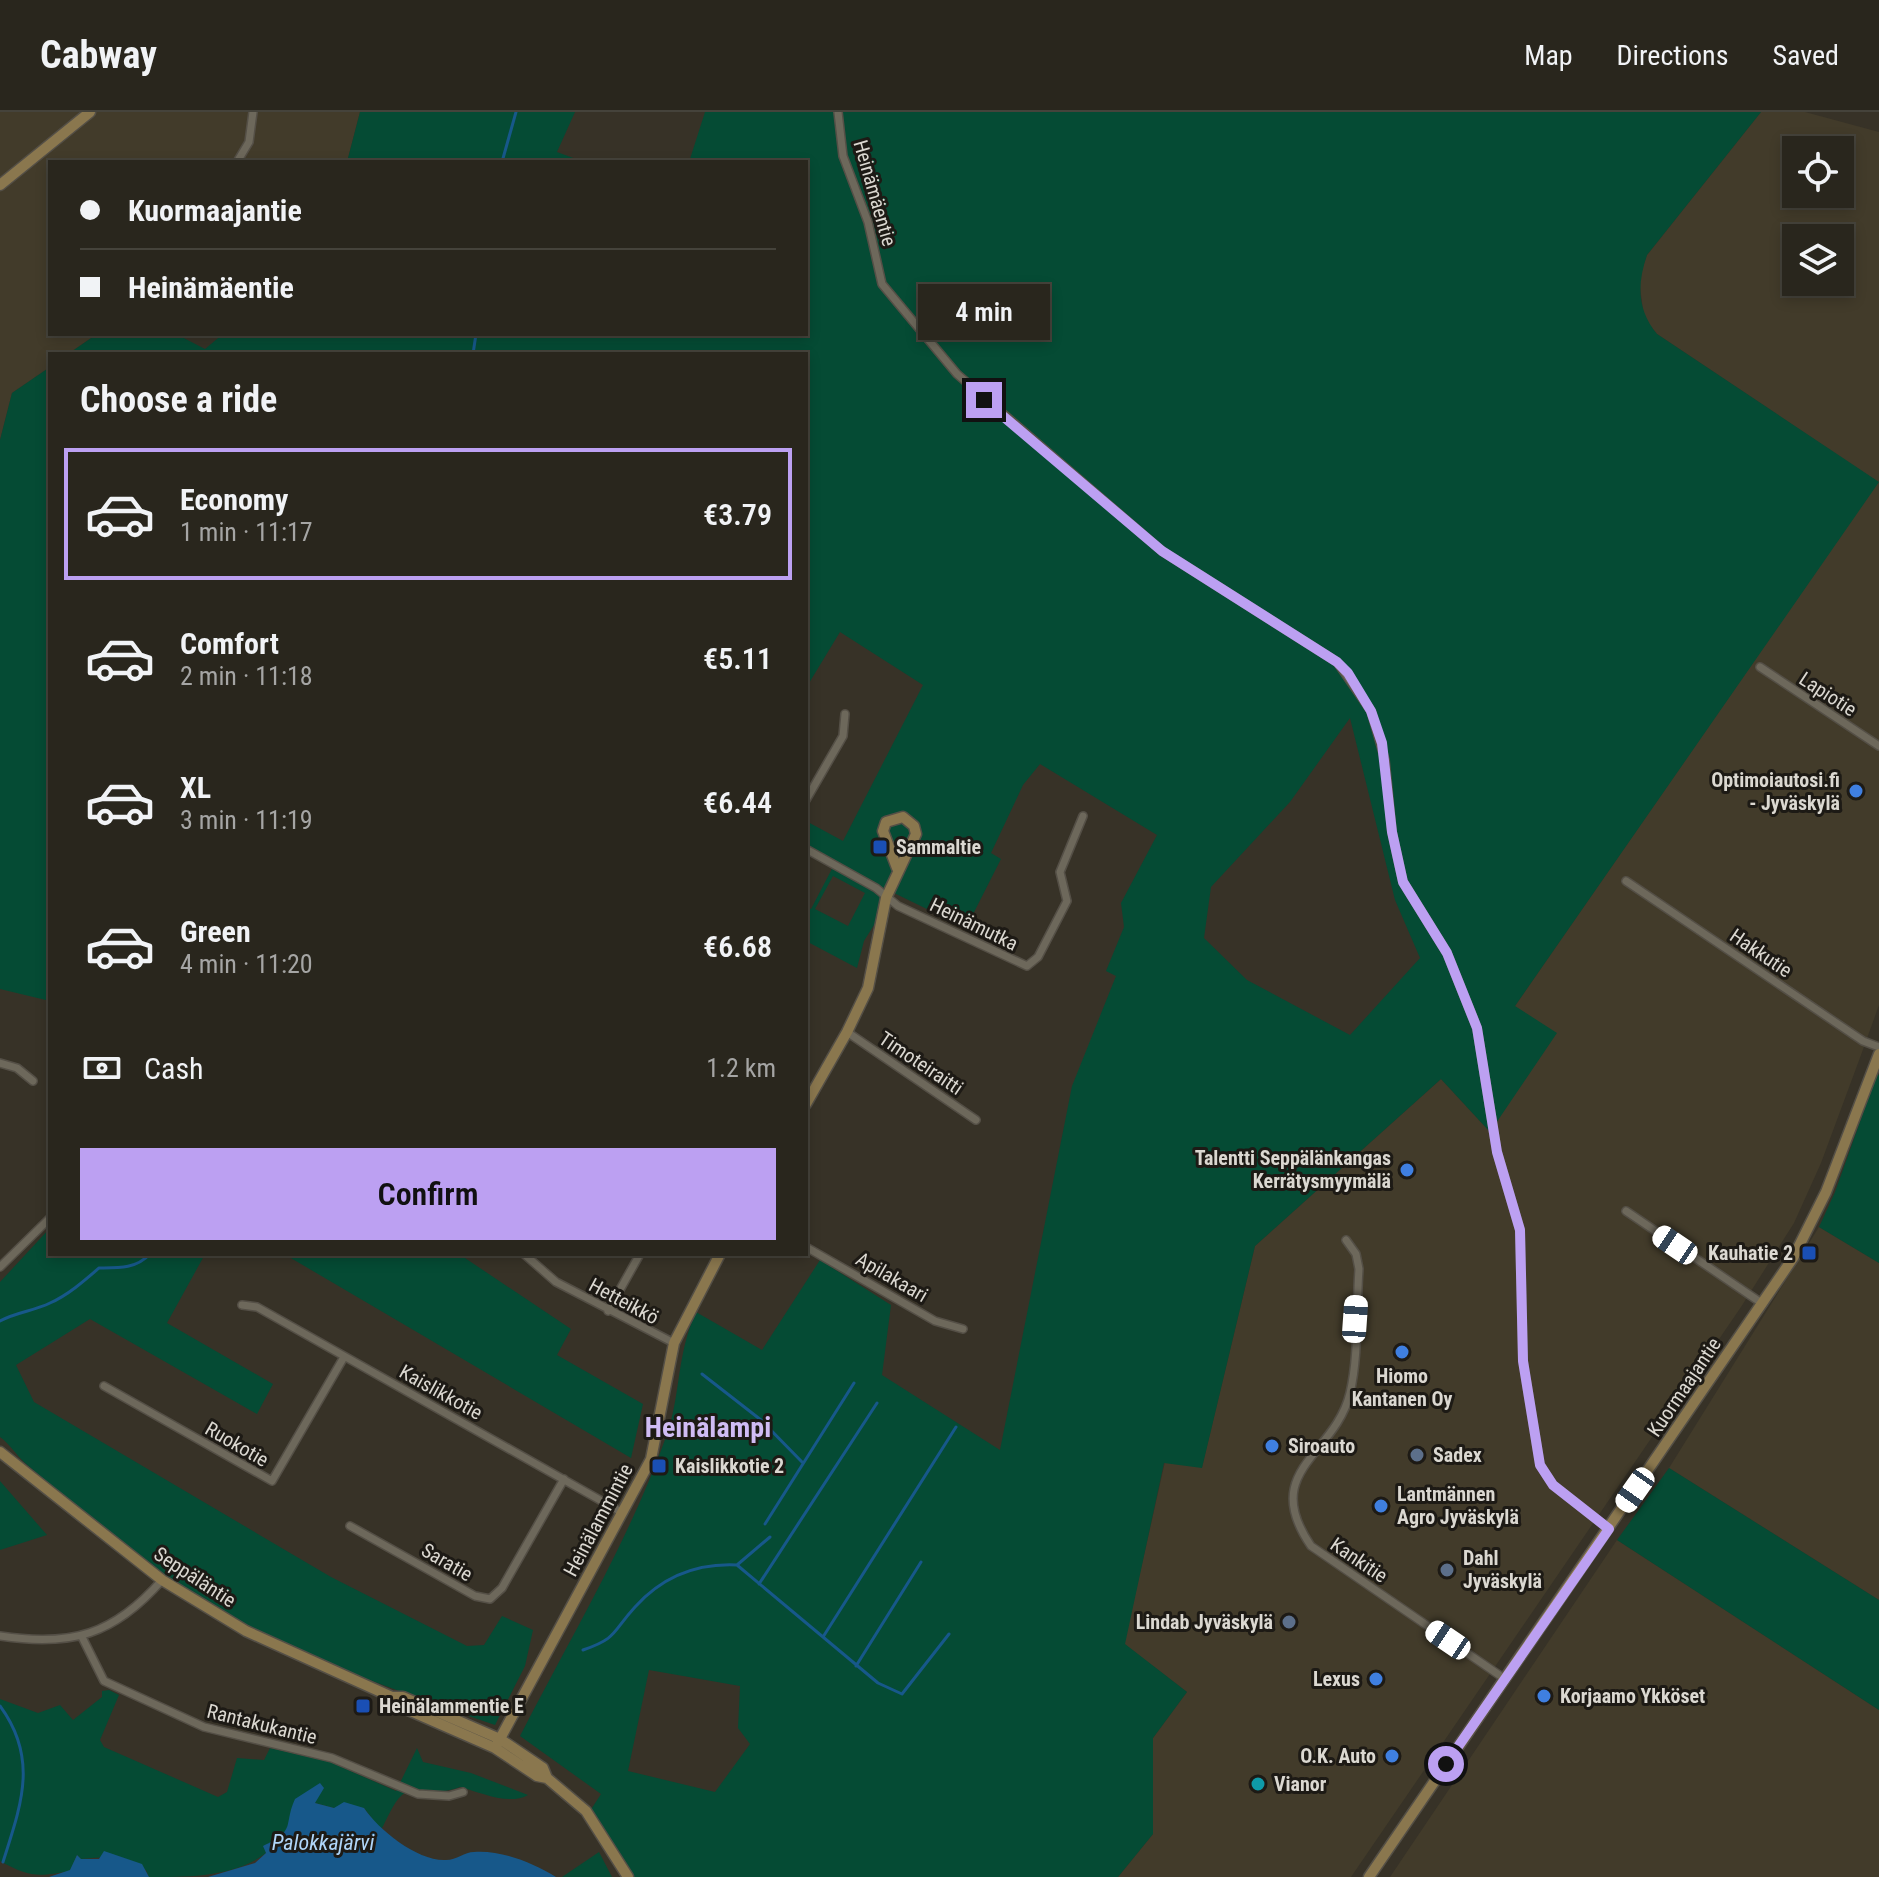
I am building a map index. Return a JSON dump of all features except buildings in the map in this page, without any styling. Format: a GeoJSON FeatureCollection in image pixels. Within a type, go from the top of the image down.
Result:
{"type":"FeatureCollection","features":[{"type":"Feature","properties":{"kind":"street"},"geometry":{"type":"LineString","coordinates":[[0,185],[90,112]]}},
{"type":"Feature","properties":{"kind":"street"},"geometry":{"type":"LineString","coordinates":[[238,160],[249,142],[253,112]]}},
{"type":"Feature","properties":{"kind":"street","name":"Heinämäentie"},"geometry":{"type":"LineString","coordinates":[[838,112],[843,156],[868,222],[882,284],[957,374],[1162,551],[1337,662],[1348,673],[1371,711],[1384,752],[1392,832],[1403,882],[1447,953],[1477,1028],[1497,1152],[1520,1230],[1523,1361],[1540,1465],[1553,1485],[1609,1529]]}},
{"type":"Feature","properties":{"kind":"street","name":"Lapiotie"},"geometry":{"type":"LineString","coordinates":[[1760,667],[1879,746]]}},
{"type":"Feature","properties":{"kind":"street"},"geometry":{"type":"LineString","coordinates":[[808,797],[843,736],[845,714]]}},
{"type":"Feature","properties":{"kind":"street","name":"Heinämutka"},"geometry":{"type":"LineString","coordinates":[[886,898],[1027,966],[1038,957],[1067,901],[1060,872],[1083,816]]}},
{"type":"Feature","properties":{"kind":"street"},"geometry":{"type":"LineString","coordinates":[[808,1100],[868,988],[886,898],[897,868],[916,834],[914,826],[903,817],[886,822],[883,831],[897,868]]}},
{"type":"Feature","properties":{"kind":"street"},"geometry":{"type":"LineString","coordinates":[[808,850],[876,888],[886,898]]}},
{"type":"Feature","properties":{"kind":"street","name":"Hakkutie"},"geometry":{"type":"LineString","coordinates":[[1626,881],[1863,1041],[1879,1047]]}},
{"type":"Feature","properties":{"kind":"street","name":"Timoteiraitti"},"geometry":{"type":"LineString","coordinates":[[847,1032],[976,1120]]}},
{"type":"Feature","properties":{"kind":"street","name":"Kuormaajantie"},"geometry":{"type":"LineString","coordinates":[[1369,1877],[1793,1258],[1826,1192],[1879,1054]]}},
{"type":"Feature","properties":{"kind":"street"},"geometry":{"type":"LineString","coordinates":[[0,1063],[17,1068],[33,1081]]}},
{"type":"Feature","properties":{"kind":"street"},"geometry":{"type":"LineString","coordinates":[[1626,1211],[1763,1304]]}},
{"type":"Feature","properties":{"kind":"street"},"geometry":{"type":"LineString","coordinates":[[0,1267],[48,1220]]}},
{"type":"Feature","properties":{"kind":"street","name":"Kankitie"},"geometry":{"type":"LineString","coordinates":[[1346,1240],[1356,1254],[1359,1269],[1351,1390],[1343,1413],[1297,1475],[1293,1493],[1299,1528],[1311,1546],[1505,1679]]}},
{"type":"Feature","properties":{"kind":"street","name":"Apilakaari"},"geometry":{"type":"LineString","coordinates":[[808,1248],[935,1321],[963,1329]]}},
{"type":"Feature","properties":{"kind":"street","name":"Hetteikkö"},"geometry":{"type":"LineString","coordinates":[[526,1256],[556,1282],[674,1343]]}},
{"type":"Feature","properties":{"kind":"street"},"geometry":{"type":"LineString","coordinates":[[608,1311],[639,1256]]}},
{"type":"Feature","properties":{"kind":"street","name":"Heinälammintie"},"geometry":{"type":"LineString","coordinates":[[498,1743],[651,1459],[674,1343],[719,1256]]}},
{"type":"Feature","properties":{"kind":"street","name":"Kaislikkotie"},"geometry":{"type":"LineString","coordinates":[[242,1305],[257,1307],[623,1513]]}},
{"type":"Feature","properties":{"kind":"street","name":"Ruokotie"},"geometry":{"type":"LineString","coordinates":[[104,1386],[272,1481],[344,1357]]}},
{"type":"Feature","properties":{"kind":"street","name":"Seppäläntie"},"geometry":{"type":"LineString","coordinates":[[0,1452],[162,1580],[246,1631],[392,1697],[403,1697],[543,1768],[547,1778],[586,1811],[628,1877]]}},
{"type":"Feature","properties":{"kind":"street","name":"Saratie"},"geometry":{"type":"LineString","coordinates":[[350,1526],[475,1596],[490,1599],[502,1588],[564,1479]]}},
{"type":"Feature","properties":{"kind":"street"},"geometry":{"type":"LineString","coordinates":[[0,1636],[50,1641],[82,1637],[125,1617],[162,1580]]}},
{"type":"Feature","properties":{"kind":"street","name":"Rantakukantie"},"geometry":{"type":"LineString","coordinates":[[82,1637],[104,1681],[204,1727],[332,1758],[418,1794],[449,1796],[463,1792]]}},
{"type":"Feature","properties":{"kind":"shaded area"},"geometry":{"type":"Polygon","coordinates":[[[0,112],[360,112],[348,160],[48,160],[48,336],[94,336],[71,352],[48,352],[48,368],[12,393],[0,440],[0,112]]]}},
{"type":"Feature","properties":{"kind":"shaded area"},"geometry":{"type":"Polygon","coordinates":[[[1761,112],[1805,112],[1879,132],[1879,1005],[1821,1163],[1794,1223],[1741,1307],[1351,1877],[1118,1877],[1153,1834],[1153,1738],[1187,1692],[1124,1644],[1165,1462],[1202,1467],[1255,1246],[1441,1079],[1490,1132],[1515,1006],[1878,482],[1657,334],[1644,318],[1639,278],[1647,255],[1761,112]]]}},
{"type":"Feature","properties":{"kind":"shaded area"},"geometry":{"type":"Polygon","coordinates":[[[1819,1227],[1879,1263],[1879,1600],[1669,1468],[1819,1227]]]}},
{"type":"Feature","properties":{"kind":"shaded area"},"geometry":{"type":"Polygon","coordinates":[[[1617,1540],[1879,1710],[1879,1877],[1390,1877],[1617,1540]]]}},
{"type":"Feature","properties":{"kind":"green space"},"geometry":{"type":"Polygon","coordinates":[[[360,112],[575,112],[557,152],[579,160],[348,160],[360,112]]]}},
{"type":"Feature","properties":{"kind":"green space"},"geometry":{"type":"Polygon","coordinates":[[[705,112],[1761,112],[1647,255],[1640,286],[1642,306],[1657,334],[1879,482],[1515,1006],[1557,1033],[1490,1132],[1441,1079],[1255,1246],[1202,1468],[1164,1463],[1125,1644],[1187,1692],[1153,1738],[1153,1834],[1118,1877],[633,1877],[590,1811],[601,1794],[520,1736],[598,1589],[651,1476],[671,1422],[685,1344],[696,1312],[762,1350],[820,1260],[891,1305],[882,1375],[1000,1450],[1072,1086],[1116,976],[1106,971],[1124,927],[1121,903],[1157,835],[1040,764],[1023,785],[991,853],[1001,859],[966,928],[894,893],[864,941],[857,968],[808,942],[808,908],[811,909],[835,863],[808,848],[808,822],[843,841],[923,685],[840,632],[808,685],[808,352],[71,352],[94,336],[180,336],[205,349],[221,336],[808,336],[808,160],[690,160],[705,112]],[[1350,718],[1290,802],[1211,887],[1204,938],[1247,980],[1350,1035],[1420,958],[1395,900],[1350,718]],[[833,876],[815,909],[848,926],[865,893],[833,876]],[[649,1670],[628,1771],[715,1792],[750,1744],[738,1728],[740,1686],[649,1670]]]}},
{"type":"Feature","properties":{"kind":"green space"},"geometry":{"type":"Polygon","coordinates":[[[48,368],[48,1001],[0,989],[0,440],[12,393],[48,368]]]}},
{"type":"Feature","properties":{"kind":"green space"},"geometry":{"type":"Polygon","coordinates":[[[1877,1074],[1879,1263],[1819,1227],[1835,1192],[1877,1074]]]}},
{"type":"Feature","properties":{"kind":"green space"},"geometry":{"type":"Polygon","coordinates":[[[48,1230],[48,1256],[204,1256],[167,1323],[273,1384],[257,1414],[90,1319],[16,1365],[34,1402],[331,1577],[467,1646],[484,1645],[502,1616],[533,1630],[525,1666],[495,1725],[309,1655],[203,1602],[111,1536],[25,1463],[0,1437],[0,1282],[48,1230]]]}},
{"type":"Feature","properties":{"kind":"green space"},"geometry":{"type":"Polygon","coordinates":[[[287,1256],[462,1256],[571,1329],[557,1355],[643,1404],[631,1458],[287,1256]]]}},
{"type":"Feature","properties":{"kind":"green space"},"geometry":{"type":"Polygon","coordinates":[[[1669,1468],[1879,1600],[1879,1710],[1617,1540],[1669,1468]]]}},
{"type":"Feature","properties":{"kind":"green space"},"geometry":{"type":"Polygon","coordinates":[[[0,1481],[47,1535],[0,1550],[0,1481]]]}},
{"type":"Feature","properties":{"kind":"green space"},"geometry":{"type":"Polygon","coordinates":[[[109,1690],[119,1695],[100,1740],[104,1747],[218,1797],[227,1792],[237,1758],[264,1760],[270,1748],[330,1762],[396,1791],[417,1748],[423,1762],[471,1773],[528,1795],[503,1799],[460,1787],[406,1793],[396,1802],[381,1830],[364,1808],[334,1808],[315,1803],[320,1783],[292,1819],[284,1836],[264,1846],[266,1853],[240,1867],[210,1874],[149,1877],[146,1870],[118,1856],[81,1859],[77,1855],[70,1871],[41,1875],[26,1873],[0,1861],[0,1699],[38,1713],[60,1705],[73,1720],[102,1697],[102,1691],[109,1690]]]}},
{"type":"Feature","properties":{"kind":"green space"},"geometry":{"type":"Polygon","coordinates":[[[599,1852],[612,1877],[562,1877],[599,1852]]]}},
{"type":"Feature","properties":{"kind":"water","name":"Palokkajärvi"},"geometry":{"type":"Polygon","coordinates":[[[320,1783],[324,1788],[315,1803],[334,1808],[344,1802],[364,1808],[389,1834],[422,1855],[448,1860],[470,1852],[495,1853],[527,1862],[556,1877],[208,1877],[255,1863],[266,1853],[263,1846],[285,1831],[295,1799],[320,1783]]]}},
{"type":"Feature","properties":{"kind":"water"},"geometry":{"type":"Polygon","coordinates":[[[104,1851],[142,1864],[149,1877],[49,1877],[70,1870],[77,1855],[81,1859],[99,1859],[104,1851]]]}},
{"type":"Feature","properties":{"kind":"waterway"},"geometry":{"type":"LineString","coordinates":[[503,160],[516,112]]}},
{"type":"Feature","properties":{"kind":"waterway"},"geometry":{"type":"LineString","coordinates":[[473,352],[476,336]]}},
{"type":"Feature","properties":{"kind":"waterway"},"geometry":{"type":"LineString","coordinates":[[0,1321],[57,1300],[99,1268],[133,1265],[148,1256]]}},
{"type":"Feature","properties":{"kind":"waterway"},"geometry":{"type":"LineString","coordinates":[[702,1374],[761,1420],[803,1463]]}},
{"type":"Feature","properties":{"kind":"waterway"},"geometry":{"type":"LineString","coordinates":[[765,1524],[854,1383]]}},
{"type":"Feature","properties":{"kind":"waterway"},"geometry":{"type":"LineString","coordinates":[[759,1584],[877,1403]]}},
{"type":"Feature","properties":{"kind":"waterway"},"geometry":{"type":"LineString","coordinates":[[823,1637],[956,1427]]}},
{"type":"Feature","properties":{"kind":"waterway"},"geometry":{"type":"LineString","coordinates":[[737,1565],[770,1537]]}},
{"type":"Feature","properties":{"kind":"waterway"},"geometry":{"type":"LineString","coordinates":[[856,1666],[921,1562]]}},
{"type":"Feature","properties":{"kind":"waterway"},"geometry":{"type":"LineString","coordinates":[[583,1650],[609,1638],[657,1587],[694,1569],[722,1565],[737,1565],[878,1683],[902,1694],[949,1634]]}},
{"type":"Feature","properties":{"kind":"waterway"},"geometry":{"type":"LineString","coordinates":[[0,1706],[12,1726],[23,1764],[20,1802],[3,1862]]}},
{"type":"Feature","properties":{"kind":"place","name":"Optimoiautosi.fi - Jyväskylä"},"geometry":{"type":"Point","coordinates":[1856,791]}},
{"type":"Feature","properties":{"kind":"place","name":"Sammaltie"},"geometry":{"type":"Point","coordinates":[880,847]}},
{"type":"Feature","properties":{"kind":"place","name":"Talentti Seppälänkangas Kerrätysmyymälä"},"geometry":{"type":"Point","coordinates":[1407,1170]}},
{"type":"Feature","properties":{"kind":"place","name":"Kauhatie 2"},"geometry":{"type":"Point","coordinates":[1809,1253]}},
{"type":"Feature","properties":{"kind":"place","name":"Hiomo Kantanen Oy"},"geometry":{"type":"Point","coordinates":[1402,1352]}},
{"type":"Feature","properties":{"kind":"place","name":"Siroauto"},"geometry":{"type":"Point","coordinates":[1272,1446]}},
{"type":"Feature","properties":{"kind":"place","name":"Sadex"},"geometry":{"type":"Point","coordinates":[1417,1455]}},
{"type":"Feature","properties":{"kind":"place","name":"Kaislikkotie 2"},"geometry":{"type":"Point","coordinates":[659,1466]}},
{"type":"Feature","properties":{"kind":"place","name":"Lantmännen Agro Jyväskylä"},"geometry":{"type":"Point","coordinates":[1381,1506]}},
{"type":"Feature","properties":{"kind":"place","name":"Dahl Jyväskylä"},"geometry":{"type":"Point","coordinates":[1447,1570]}},
{"type":"Feature","properties":{"kind":"place","name":"Lindab Jyväskylä"},"geometry":{"type":"Point","coordinates":[1289,1622]}},
{"type":"Feature","properties":{"kind":"place","name":"Lexus"},"geometry":{"type":"Point","coordinates":[1376,1679]}},
{"type":"Feature","properties":{"kind":"place","name":"Korjaamo Ykköset"},"geometry":{"type":"Point","coordinates":[1544,1696]}},
{"type":"Feature","properties":{"kind":"place","name":"Heinälammentie E"},"geometry":{"type":"Point","coordinates":[363,1706]}},
{"type":"Feature","properties":{"kind":"place","name":"O.K. Auto"},"geometry":{"type":"Point","coordinates":[1392,1756]}},
{"type":"Feature","properties":{"kind":"place","name":"Vianor"},"geometry":{"type":"Point","coordinates":[1258,1784]}},
{"type":"Feature","properties":{"kind":"district","name":"Heinälampi"},"geometry":{"type":"Point","coordinates":[708,1427]}},
{"type":"Feature","properties":{"kind":"route"},"geometry":{"type":"LineString","coordinates":[[984,400],[1162,551],[1337,662],[1357,687],[1379,733],[1396,860],[1403,882],[1447,953],[1463,986],[1477,1028],[1497,1152],[1520,1230],[1523,1361],[1540,1465],[1553,1485],[1609,1529],[1446,1764]]}}]}
